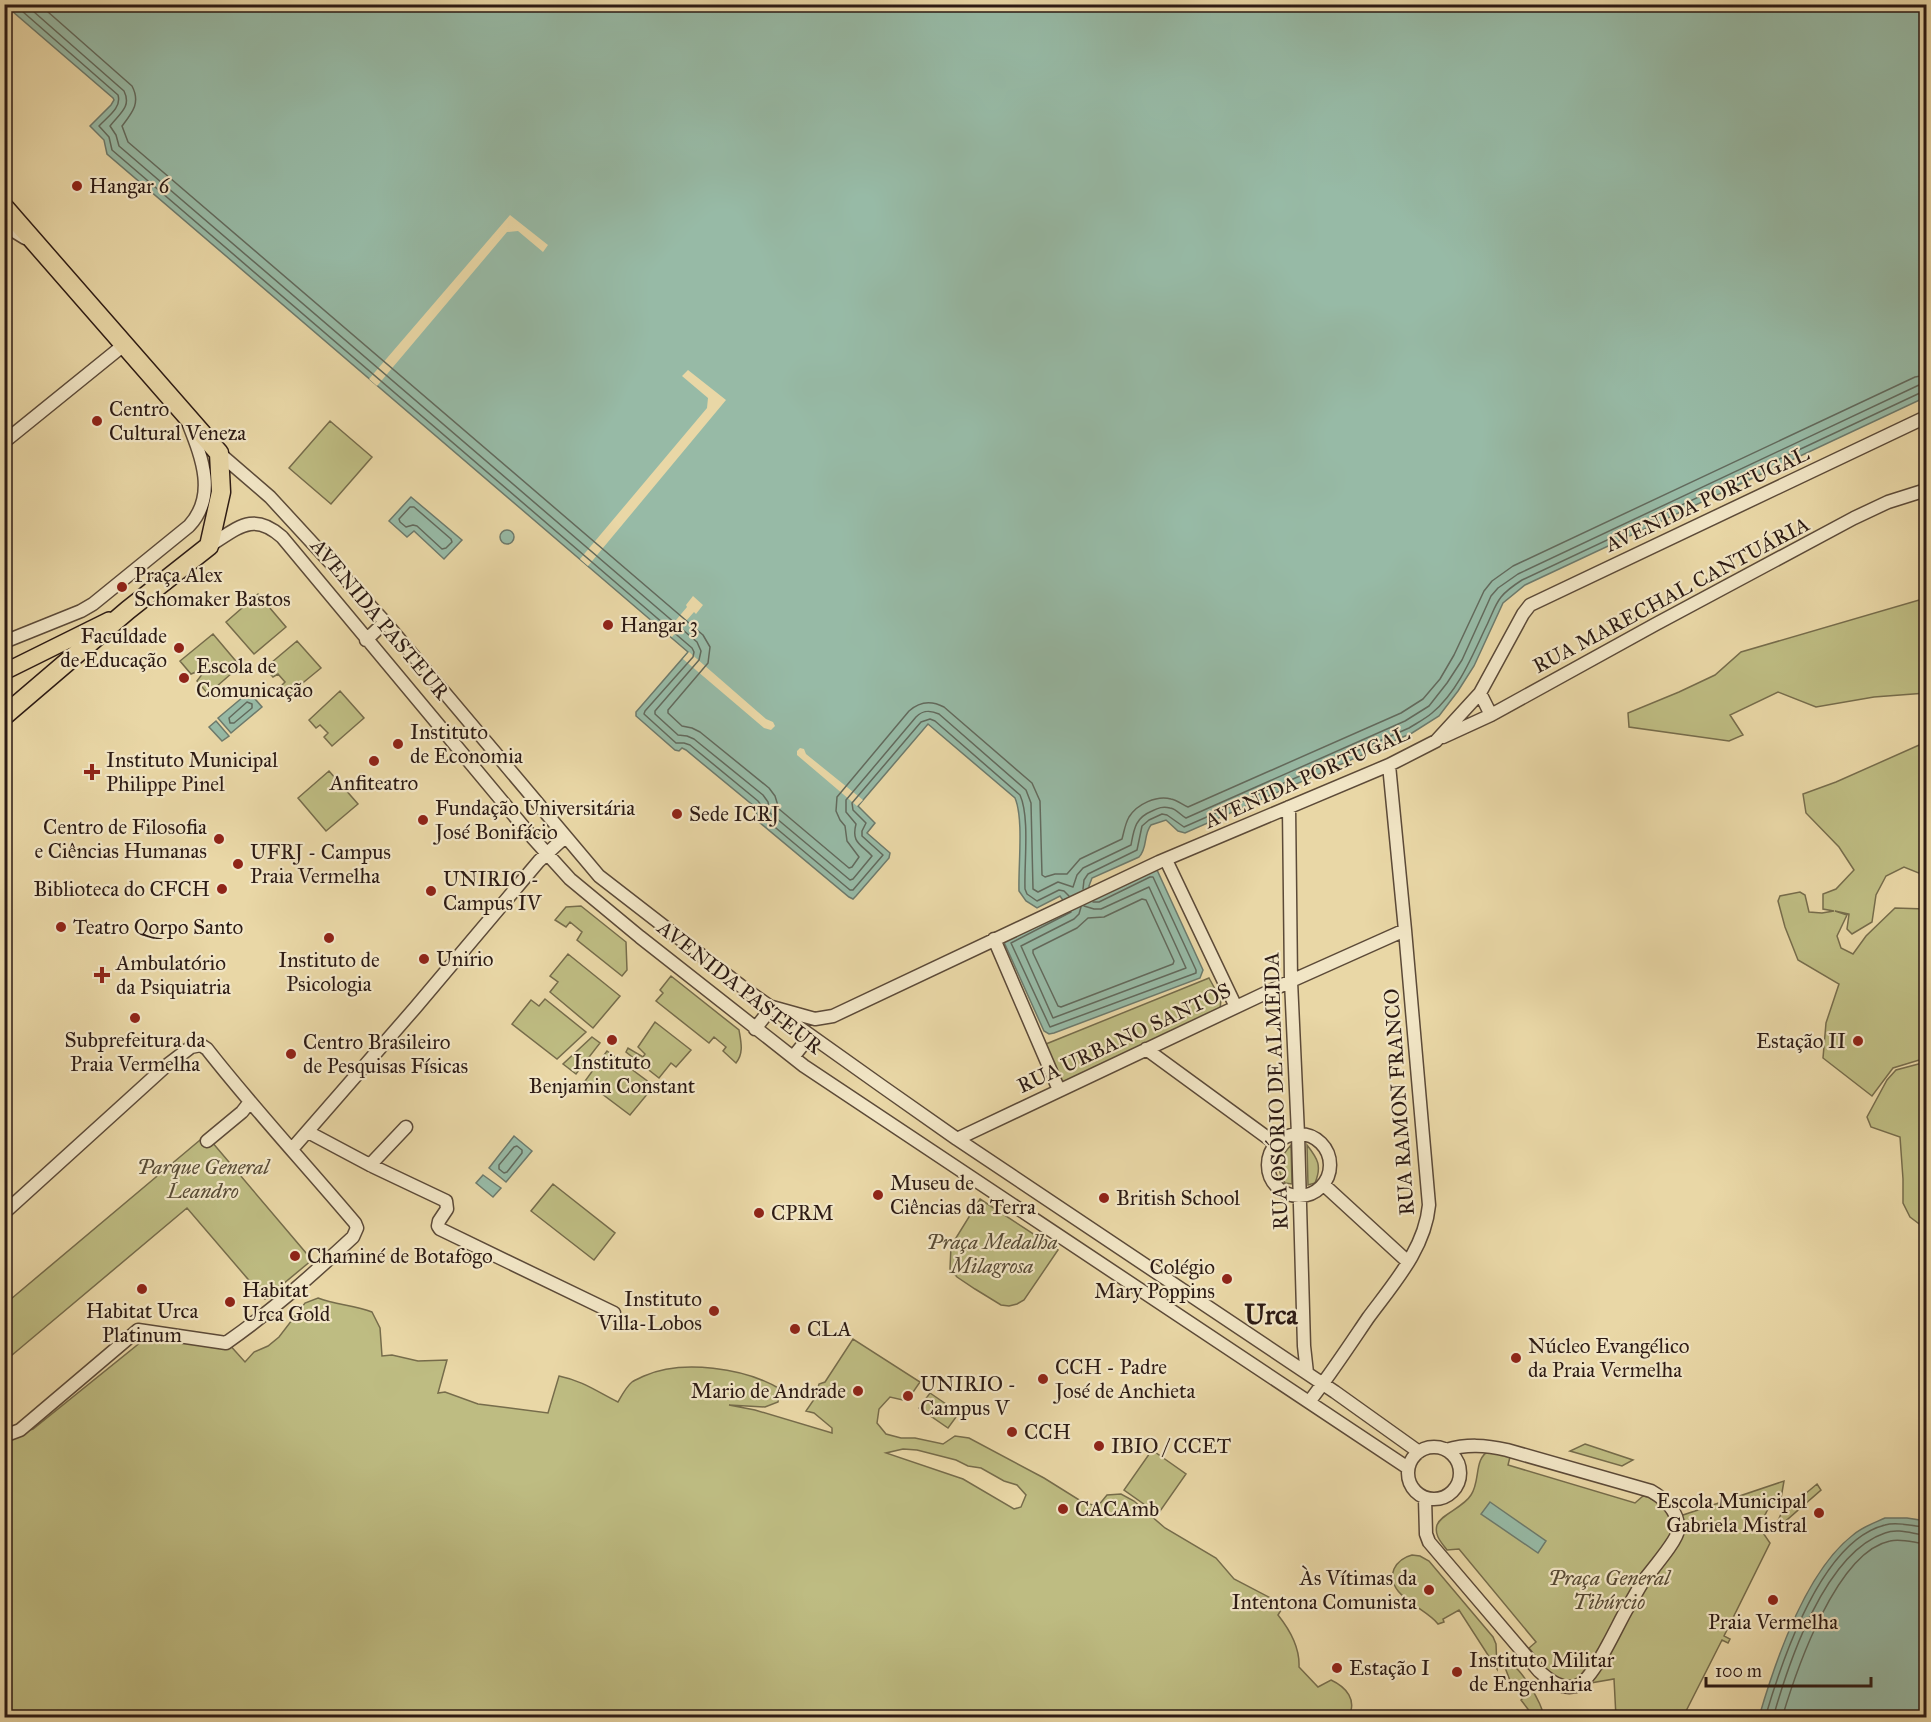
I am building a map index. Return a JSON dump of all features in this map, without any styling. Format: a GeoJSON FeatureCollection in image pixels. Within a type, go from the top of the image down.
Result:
{"type":"FeatureCollection","features":[{"type":"Feature","properties":{"kind":"highway","name":"AVENIDA PASTEUR"},"geometry":{"type":"LineString","coordinates":[[6,213],[219,453]]}},
{"type":"Feature","properties":{"kind":"highway"},"geometry":{"type":"LineString","coordinates":[[4,716],[128,610],[209,546],[221,492],[219,453]]}},
{"type":"Feature","properties":{"kind":"main road"},"geometry":{"type":"LineString","coordinates":[[4,672],[128,610]]}},
{"type":"Feature","properties":{"kind":"street"},"geometry":{"type":"LineString","coordinates":[[4,442],[124,344]]}},
{"type":"Feature","properties":{"kind":"street"},"geometry":{"type":"LineString","coordinates":[[4,642],[93,604],[198,517],[204,503],[204,470],[199,450],[184,413]]}},
{"type":"Feature","properties":{"kind":"street","name":"AVENIDA PORTUGAL"},"geometry":{"type":"LineString","coordinates":[[772,1007],[815,1019],[833,1016],[1162,861],[1389,765],[1437,741],[1480,693],[1522,614],[1530,605],[1926,417]]}},
{"type":"Feature","properties":{"kind":"street","name":"AVENIDA PASTEUR"},"geometry":{"type":"LineString","coordinates":[[219,453],[270,497],[385,622],[599,876],[741,986],[810,1036],[957,1139],[1307,1373],[1419,1452]]}},
{"type":"Feature","properties":{"kind":"street","name":"RUA MARECHAL CANTUÁRIA"},"geometry":{"type":"LineString","coordinates":[[1437,741],[1491,715],[1854,518],[1888,502],[1926,490]]}},
{"type":"Feature","properties":{"kind":"street","name":"AVENIDA PASTEUR"},"geometry":{"type":"LineString","coordinates":[[209,546],[233,531],[255,522],[273,529],[546,853],[577,885],[793,1057],[886,1122],[1408,1468]]}},
{"type":"Feature","properties":{"kind":"street"},"geometry":{"type":"LineString","coordinates":[[366,640],[385,622]]}},
{"type":"Feature","properties":{"kind":"street"},"geometry":{"type":"LineString","coordinates":[[1480,693],[1491,715]]}},
{"type":"Feature","properties":{"kind":"street","name":"RUA RAMON FRANCO"},"geometry":{"type":"LineString","coordinates":[[1309,1402],[1408,1262],[1428,1221],[1429,1205],[1406,930],[1389,765]]}},
{"type":"Feature","properties":{"kind":"street","name":"RUA OSÓRIO DE ALMEIDA"},"geometry":{"type":"LineString","coordinates":[[1290,807],[1291,981],[1304,1346],[1307,1373]]}},
{"type":"Feature","properties":{"kind":"street"},"geometry":{"type":"LineString","coordinates":[[292,1149],[546,853],[565,837]]}},
{"type":"Feature","properties":{"kind":"street"},"geometry":{"type":"LineString","coordinates":[[1162,861],[1236,1007]]}},
{"type":"Feature","properties":{"kind":"street","name":"RUA URBANO SANTOS"},"geometry":{"type":"LineString","coordinates":[[957,1139],[1291,981],[1406,930]]}},
{"type":"Feature","properties":{"kind":"street"},"geometry":{"type":"LineString","coordinates":[[998,937],[1059,1090]]}},
{"type":"Feature","properties":{"kind":"street"},"geometry":{"type":"LineString","coordinates":[[755,1029],[772,1007]]}},
{"type":"Feature","properties":{"kind":"street"},"geometry":{"type":"LineString","coordinates":[[793,1057],[810,1036]]}},
{"type":"Feature","properties":{"kind":"street"},"geometry":{"type":"LineString","coordinates":[[4,1213],[166,1066],[191,1047],[201,1045],[207,1049],[249,1103],[292,1149],[357,1228],[353,1237],[303,1284],[226,1343],[138,1330],[20,1430],[4,1436]]}},
{"type":"Feature","properties":{"kind":"street"},"geometry":{"type":"LineString","coordinates":[[1146,1049],[1276,1144]]}},
{"type":"Feature","properties":{"kind":"street"},"geometry":{"type":"LineString","coordinates":[[207,1141],[242,1112],[249,1103]]}},
{"type":"Feature","properties":{"kind":"street"},"geometry":{"type":"LineString","coordinates":[[370,1165],[406,1127]]}},
{"type":"Feature","properties":{"kind":"street"},"geometry":{"type":"LineString","coordinates":[[308,1131],[370,1165],[446,1201],[447,1209],[438,1226],[442,1230],[614,1313]]}},
{"type":"Feature","properties":{"kind":"street"},"geometry":{"type":"LineString","coordinates":[[1298,1134],[1316,1138],[1328,1151],[1330,1169],[1324,1185],[1313,1193],[1300,1196],[1290,1195],[1280,1190],[1269,1173],[1268,1163],[1276,1144],[1286,1137],[1298,1134]]}},
{"type":"Feature","properties":{"kind":"street"},"geometry":{"type":"LineString","coordinates":[[1324,1185],[1408,1262]]}},
{"type":"Feature","properties":{"kind":"street"},"geometry":{"type":"LineString","coordinates":[[1191,1324],[1203,1304]]}},
{"type":"Feature","properties":{"kind":"street"},"geometry":{"type":"LineString","coordinates":[[1425,1498],[1426,1534],[1429,1542],[1539,1671],[1549,1680],[1562,1686],[1575,1687],[1588,1677],[1641,1584],[1677,1535],[1677,1523],[1672,1509],[1667,1502],[1651,1491],[1507,1449],[1483,1445],[1462,1446],[1446,1450]]}},
{"type":"Feature","properties":{"kind":"street"},"geometry":{"type":"LineString","coordinates":[[1432,1447],[1446,1450],[1458,1462],[1461,1471],[1457,1488],[1442,1499],[1425,1498],[1412,1487],[1408,1475],[1410,1462],[1419,1452],[1432,1447]]}},
{"type":"Feature","properties":{"kind":"green space"},"geometry":{"type":"Polygon","coordinates":[[[330,421],[372,457],[331,504],[289,468],[330,421]]]}},
{"type":"Feature","properties":{"kind":"green space"},"geometry":{"type":"Polygon","coordinates":[[[258,594],[286,627],[254,654],[226,622],[258,594]]]}},
{"type":"Feature","properties":{"kind":"green space"},"geometry":{"type":"Polygon","coordinates":[[[1926,598],[1926,693],[1874,697],[1816,707],[1778,692],[1730,715],[1743,735],[1729,741],[1629,727],[1628,713],[1715,675],[1741,652],[1926,598]]]}},
{"type":"Feature","properties":{"kind":"green space"},"geometry":{"type":"Polygon","coordinates":[[[213,634],[240,666],[208,694],[197,681],[203,673],[201,670],[191,674],[180,661],[213,634]]]}},
{"type":"Feature","properties":{"kind":"green space"},"geometry":{"type":"Polygon","coordinates":[[[297,641],[321,668],[288,695],[281,686],[285,682],[278,674],[273,677],[265,668],[297,641]]]}},
{"type":"Feature","properties":{"kind":"green space"},"geometry":{"type":"Polygon","coordinates":[[[340,691],[364,718],[332,746],[324,737],[328,733],[320,725],[316,728],[309,720],[340,691]]]}},
{"type":"Feature","properties":{"kind":"green space"},"geometry":{"type":"Polygon","coordinates":[[[1926,742],[1926,876],[1904,867],[1886,876],[1876,895],[1872,922],[1852,934],[1847,929],[1849,914],[1835,911],[1847,915],[1837,936],[1841,948],[1853,954],[1866,936],[1895,908],[1926,909],[1926,1058],[1893,1068],[1872,1096],[1823,1058],[1826,1023],[1839,984],[1798,960],[1778,901],[1780,896],[1800,892],[1805,895],[1809,912],[1834,911],[1823,909],[1823,894],[1836,889],[1854,870],[1839,847],[1806,813],[1803,794],[1926,742]]]}},
{"type":"Feature","properties":{"kind":"green space"},"geometry":{"type":"Polygon","coordinates":[[[329,771],[358,804],[326,831],[298,798],[329,771]]]}},
{"type":"Feature","properties":{"kind":"green space"},"geometry":{"type":"Polygon","coordinates":[[[581,906],[626,942],[627,970],[622,976],[577,940],[582,932],[570,922],[566,927],[555,920],[566,907],[581,906]]]}},
{"type":"Feature","properties":{"kind":"green space"},"geometry":{"type":"Polygon","coordinates":[[[568,954],[620,996],[593,1028],[550,992],[558,982],[550,976],[568,954]]]}},
{"type":"Feature","properties":{"kind":"green space"},"geometry":{"type":"Polygon","coordinates":[[[671,976],[739,1030],[741,1051],[736,1063],[723,1051],[726,1047],[714,1037],[709,1043],[656,1001],[663,993],[660,990],[671,976]]]}},
{"type":"Feature","properties":{"kind":"green space"},"geometry":{"type":"Polygon","coordinates":[[[1209,978],[1221,1000],[1220,1009],[1064,1083],[1060,1079],[1046,1044],[1209,978]]]}},
{"type":"Feature","properties":{"kind":"green space"},"geometry":{"type":"Polygon","coordinates":[[[545,999],[586,1032],[557,1059],[512,1024],[531,1000],[539,1006],[545,999]]]}},
{"type":"Feature","properties":{"kind":"green space"},"geometry":{"type":"Polygon","coordinates":[[[655,1022],[691,1050],[676,1067],[671,1063],[659,1078],[626,1052],[628,1048],[643,1057],[645,1054],[638,1047],[655,1022]]]}},
{"type":"Feature","properties":{"kind":"green space"},"geometry":{"type":"Polygon","coordinates":[[[592,1037],[600,1043],[576,1074],[563,1064],[592,1037]]]}},
{"type":"Feature","properties":{"kind":"green space"},"geometry":{"type":"Polygon","coordinates":[[[607,1051],[654,1086],[630,1115],[585,1081],[607,1051]]]}},
{"type":"Feature","properties":{"kind":"green space"},"geometry":{"type":"Polygon","coordinates":[[[1926,1062],[1926,1229],[1910,1217],[1903,1203],[1900,1137],[1871,1127],[1867,1117],[1887,1080],[1896,1070],[1926,1062]]]}},
{"type":"Feature","properties":{"kind":"green space","name":"Parque General Leandro"},"geometry":{"type":"Polygon","coordinates":[[[206,1135],[312,1260],[265,1299],[187,1208],[5,1361],[5,1304],[206,1135]]]}},
{"type":"Feature","properties":{"kind":"green space"},"geometry":{"type":"Polygon","coordinates":[[[1291,1145],[1292,1184],[1285,1183],[1279,1167],[1283,1154],[1291,1145]]]}},
{"type":"Feature","properties":{"kind":"green space"},"geometry":{"type":"Polygon","coordinates":[[[1307,1145],[1318,1167],[1315,1183],[1308,1185],[1307,1145]]]}},
{"type":"Feature","properties":{"kind":"green space"},"geometry":{"type":"Polygon","coordinates":[[[553,1184],[615,1233],[594,1260],[531,1211],[553,1184]]]}},
{"type":"Feature","properties":{"kind":"green space","name":"Praça Medalha Milagrosa"},"geometry":{"type":"Polygon","coordinates":[[[980,1199],[1058,1250],[1024,1300],[1017,1304],[1001,1305],[957,1277],[950,1269],[951,1246],[980,1199]]]}},
{"type":"Feature","properties":{"kind":"green space"},"geometry":{"type":"Polygon","coordinates":[[[318,1298],[372,1312],[380,1328],[382,1356],[392,1355],[418,1361],[447,1360],[438,1393],[445,1392],[478,1404],[548,1413],[559,1376],[582,1384],[618,1402],[633,1381],[644,1376],[676,1368],[713,1368],[749,1376],[780,1389],[778,1402],[765,1407],[729,1405],[755,1410],[832,1433],[832,1428],[814,1413],[806,1411],[815,1398],[819,1384],[825,1382],[853,1339],[920,1382],[907,1401],[890,1397],[879,1409],[877,1423],[886,1434],[943,1444],[955,1436],[969,1438],[1044,1478],[1084,1503],[1098,1506],[1107,1495],[1121,1494],[1134,1501],[1165,1528],[1216,1558],[1234,1579],[1284,1605],[1278,1615],[1293,1639],[1298,1653],[1299,1667],[1318,1687],[1331,1680],[1346,1690],[1351,1700],[1351,1711],[1348,1718],[5,1718],[5,1437],[33,1429],[146,1338],[155,1336],[227,1342],[245,1362],[254,1352],[268,1346],[279,1337],[305,1303],[318,1298]],[[903,1449],[886,1453],[963,1479],[1014,1509],[1021,1507],[1026,1495],[1017,1485],[1004,1481],[981,1468],[917,1450],[903,1449]]]}},
{"type":"Feature","properties":{"kind":"green space"},"geometry":{"type":"Polygon","coordinates":[[[930,1393],[959,1413],[948,1428],[919,1408],[930,1393]]]}},
{"type":"Feature","properties":{"kind":"green space"},"geometry":{"type":"Polygon","coordinates":[[[1585,1444],[1633,1460],[1622,1466],[1570,1451],[1585,1444]]]}},
{"type":"Feature","properties":{"kind":"green space"},"geometry":{"type":"Polygon","coordinates":[[[1152,1450],[1186,1474],[1158,1514],[1124,1490],[1152,1450]]]}},
{"type":"Feature","properties":{"kind":"green space","name":"Praça General Tibúrcio"},"geometry":{"type":"Polygon","coordinates":[[[1490,1450],[1510,1457],[1508,1465],[1635,1503],[1643,1496],[1665,1507],[1674,1502],[1680,1516],[1784,1481],[1780,1504],[1769,1507],[1759,1527],[1770,1543],[1724,1636],[1730,1639],[1728,1643],[1722,1640],[1683,1717],[1616,1717],[1614,1679],[1585,1684],[1555,1680],[1529,1648],[1536,1642],[1459,1549],[1447,1550],[1442,1544],[1436,1529],[1439,1521],[1463,1504],[1471,1495],[1481,1459],[1490,1450]]]}},
{"type":"Feature","properties":{"kind":"green space"},"geometry":{"type":"Polygon","coordinates":[[[1817,1484],[1821,1490],[1781,1525],[1777,1523],[1781,1514],[1817,1484]]]}},
{"type":"Feature","properties":{"kind":"green space"},"geometry":{"type":"Polygon","coordinates":[[[1412,1555],[1429,1561],[1493,1637],[1496,1644],[1497,1669],[1459,1610],[1438,1624],[1400,1594],[1393,1578],[1394,1569],[1402,1560],[1412,1555]]]}},
{"type":"Feature","properties":{"kind":"green space"},"geometry":{"type":"Polygon","coordinates":[[[1506,1662],[1512,1664],[1524,1677],[1535,1694],[1544,1717],[1534,1717],[1521,1700],[1523,1698],[1513,1681],[1511,1683],[1504,1665],[1506,1662]]]}},
{"type":"Feature","properties":{"kind":"water"},"geometry":{"type":"Polygon","coordinates":[[[5,5],[1926,5],[1926,397],[1525,585],[1503,603],[1474,666],[1439,716],[1412,733],[1185,833],[1178,831],[1166,820],[1151,825],[1144,850],[1139,857],[1092,878],[1089,886],[1090,893],[1155,868],[1203,970],[1200,978],[1049,1034],[1044,1031],[1003,940],[1067,906],[1060,896],[1037,908],[1026,901],[1019,891],[1020,830],[1015,798],[928,724],[858,806],[875,823],[867,833],[890,853],[889,858],[856,896],[853,899],[849,897],[759,822],[755,807],[686,750],[682,748],[679,751],[675,750],[636,716],[636,712],[688,652],[107,154],[104,140],[90,126],[111,105],[113,98],[5,5]]]}},
{"type":"Feature","properties":{"kind":"water"},"geometry":{"type":"Polygon","coordinates":[[[411,497],[462,540],[444,559],[414,531],[407,537],[389,521],[411,497]]]}},
{"type":"Feature","properties":{"kind":"water"},"geometry":{"type":"Polygon","coordinates":[[[507,530],[512,532],[514,537],[512,542],[507,544],[502,542],[500,537],[502,532],[507,530]]]}},
{"type":"Feature","properties":{"kind":"water"},"geometry":{"type":"Polygon","coordinates":[[[249,692],[262,707],[231,733],[218,718],[249,692]]]}},
{"type":"Feature","properties":{"kind":"water"},"geometry":{"type":"Polygon","coordinates":[[[216,721],[229,736],[222,741],[209,727],[216,721]]]}},
{"type":"Feature","properties":{"kind":"water"},"geometry":{"type":"Polygon","coordinates":[[[514,1136],[532,1151],[506,1182],[489,1168],[514,1136]]]}},
{"type":"Feature","properties":{"kind":"water"},"geometry":{"type":"Polygon","coordinates":[[[483,1175],[501,1188],[493,1197],[476,1183],[483,1175]]]}},
{"type":"Feature","properties":{"kind":"water"},"geometry":{"type":"Polygon","coordinates":[[[1490,1502],[1546,1541],[1538,1553],[1481,1514],[1490,1502]]]}},
{"type":"Feature","properties":{"kind":"water"},"geometry":{"type":"Polygon","coordinates":[[[1885,1518],[1926,1521],[1926,1717],[1759,1717],[1794,1619],[1821,1571],[1836,1551],[1853,1535],[1864,1527],[1885,1518]]]}},
{"type":"Feature","properties":{"kind":"pier"},"geometry":{"type":"Polygon","coordinates":[[[510,215],[548,245],[543,252],[518,231],[507,232],[377,386],[369,379],[510,215]]]}},
{"type":"Feature","properties":{"kind":"pier"},"geometry":{"type":"Polygon","coordinates":[[[688,370],[726,400],[588,566],[580,559],[707,408],[708,398],[682,376],[688,370]]]}},
{"type":"Feature","properties":{"kind":"pier"},"geometry":{"type":"Polygon","coordinates":[[[693,596],[703,605],[672,637],[666,632],[687,607],[686,605],[693,596]]]}},
{"type":"Feature","properties":{"kind":"pier"},"geometry":{"type":"Polygon","coordinates":[[[689,652],[775,726],[771,730],[764,728],[683,659],[689,652]]]}},
{"type":"Feature","properties":{"kind":"pier"},"geometry":{"type":"Polygon","coordinates":[[[800,748],[863,800],[857,806],[797,755],[800,748]]]}},
{"type":"Feature","properties":{"kind":"place","name":"Hangar 6"},"geometry":{"type":"Point","coordinates":[77,186]}},
{"type":"Feature","properties":{"kind":"place","name":"Centro Cultural Veneza"},"geometry":{"type":"Point","coordinates":[97,421]}},
{"type":"Feature","properties":{"kind":"place","name":"Praça Alex Schomaker Bastos"},"geometry":{"type":"Point","coordinates":[122,587]}},
{"type":"Feature","properties":{"kind":"place","name":"Hangar 3"},"geometry":{"type":"Point","coordinates":[608,625]}},
{"type":"Feature","properties":{"kind":"place","name":"Faculdade de Educação"},"geometry":{"type":"Point","coordinates":[179,648]}},
{"type":"Feature","properties":{"kind":"place","name":"Escola de Comunicação"},"geometry":{"type":"Point","coordinates":[184,678]}},
{"type":"Feature","properties":{"kind":"place","name":"Instituto de Economia"},"geometry":{"type":"Point","coordinates":[398,744]}},
{"type":"Feature","properties":{"kind":"place","name":"Anfiteatro"},"geometry":{"type":"Point","coordinates":[374,761]}},
{"type":"Feature","properties":{"kind":"place","name":"Instituto Municipal Philippe Pinel"},"geometry":{"type":"Point","coordinates":[92,772]}},
{"type":"Feature","properties":{"kind":"place","name":"Sede ICRJ"},"geometry":{"type":"Point","coordinates":[677,814]}},
{"type":"Feature","properties":{"kind":"place","name":"Fundação Universitária José Bonifácio"},"geometry":{"type":"Point","coordinates":[423,820]}},
{"type":"Feature","properties":{"kind":"place","name":"Centro de Filosofia e Ciências Humanas"},"geometry":{"type":"Point","coordinates":[219,839]}},
{"type":"Feature","properties":{"kind":"place","name":"UFRJ - Campus Praia Vermelha"},"geometry":{"type":"Point","coordinates":[238,864]}},
{"type":"Feature","properties":{"kind":"place","name":"Biblioteca do CFCH"},"geometry":{"type":"Point","coordinates":[222,889]}},
{"type":"Feature","properties":{"kind":"place","name":"UNIRIO - Campus IV"},"geometry":{"type":"Point","coordinates":[431,891]}},
{"type":"Feature","properties":{"kind":"place","name":"Teatro Qorpo Santo"},"geometry":{"type":"Point","coordinates":[61,927]}},
{"type":"Feature","properties":{"kind":"place","name":"Instituto de Psicologia"},"geometry":{"type":"Point","coordinates":[329,938]}},
{"type":"Feature","properties":{"kind":"place","name":"Unirio"},"geometry":{"type":"Point","coordinates":[424,959]}},
{"type":"Feature","properties":{"kind":"place","name":"Ambulatório da Psiquiatria"},"geometry":{"type":"Point","coordinates":[102,975]}},
{"type":"Feature","properties":{"kind":"place","name":"Subprefeitura da Praia Vermelha"},"geometry":{"type":"Point","coordinates":[135,1018]}},
{"type":"Feature","properties":{"kind":"place","name":"Instituto Benjamin Constant"},"geometry":{"type":"Point","coordinates":[612,1040]}},
{"type":"Feature","properties":{"kind":"place","name":"Estação II"},"geometry":{"type":"Point","coordinates":[1858,1041]}},
{"type":"Feature","properties":{"kind":"place","name":"Centro Brasileiro de Pesquisas Físicas"},"geometry":{"type":"Point","coordinates":[291,1054]}},
{"type":"Feature","properties":{"kind":"place","name":"Museu de Ciências da Terra"},"geometry":{"type":"Point","coordinates":[878,1195]}},
{"type":"Feature","properties":{"kind":"place","name":"British School"},"geometry":{"type":"Point","coordinates":[1104,1198]}},
{"type":"Feature","properties":{"kind":"place","name":"CPRM"},"geometry":{"type":"Point","coordinates":[759,1213]}},
{"type":"Feature","properties":{"kind":"place","name":"Chaminé de Botafogo"},"geometry":{"type":"Point","coordinates":[295,1256]}},
{"type":"Feature","properties":{"kind":"place","name":"Colégio Mary Poppins"},"geometry":{"type":"Point","coordinates":[1227,1279]}},
{"type":"Feature","properties":{"kind":"place","name":"Habitat Urca Platinum"},"geometry":{"type":"Point","coordinates":[142,1289]}},
{"type":"Feature","properties":{"kind":"place","name":"Habitat Urca Gold"},"geometry":{"type":"Point","coordinates":[230,1302]}},
{"type":"Feature","properties":{"kind":"place","name":"Instituto Villa-Lobos"},"geometry":{"type":"Point","coordinates":[714,1311]}},
{"type":"Feature","properties":{"kind":"place","name":"CLA"},"geometry":{"type":"Point","coordinates":[795,1329]}},
{"type":"Feature","properties":{"kind":"place","name":"Núcleo Evangélico da Praia Vermelha"},"geometry":{"type":"Point","coordinates":[1516,1358]}},
{"type":"Feature","properties":{"kind":"place","name":"CCH - Padre José de Anchieta"},"geometry":{"type":"Point","coordinates":[1043,1379]}},
{"type":"Feature","properties":{"kind":"place","name":"Mario de Andrade"},"geometry":{"type":"Point","coordinates":[858,1391]}},
{"type":"Feature","properties":{"kind":"place","name":"UNIRIO - Campus V"},"geometry":{"type":"Point","coordinates":[908,1396]}},
{"type":"Feature","properties":{"kind":"place","name":"CCH"},"geometry":{"type":"Point","coordinates":[1012,1432]}},
{"type":"Feature","properties":{"kind":"place","name":"IBIO / CCET"},"geometry":{"type":"Point","coordinates":[1099,1446]}},
{"type":"Feature","properties":{"kind":"place","name":"CACAmb"},"geometry":{"type":"Point","coordinates":[1063,1509]}},
{"type":"Feature","properties":{"kind":"place","name":"Escola Municipal Gabriela Mistral"},"geometry":{"type":"Point","coordinates":[1819,1513]}},
{"type":"Feature","properties":{"kind":"place","name":"Às Vítimas da Intentona Comunista"},"geometry":{"type":"Point","coordinates":[1429,1590]}},
{"type":"Feature","properties":{"kind":"place","name":"Praia Vermelha"},"geometry":{"type":"Point","coordinates":[1773,1600]}},
{"type":"Feature","properties":{"kind":"place","name":"Estação I"},"geometry":{"type":"Point","coordinates":[1337,1668]}},
{"type":"Feature","properties":{"kind":"place","name":"Instituto Militar de Engenharia"},"geometry":{"type":"Point","coordinates":[1457,1672]}},
{"type":"Feature","properties":{"kind":"district","name":"Urca"},"geometry":{"type":"Point","coordinates":[1271,1314]}}]}
